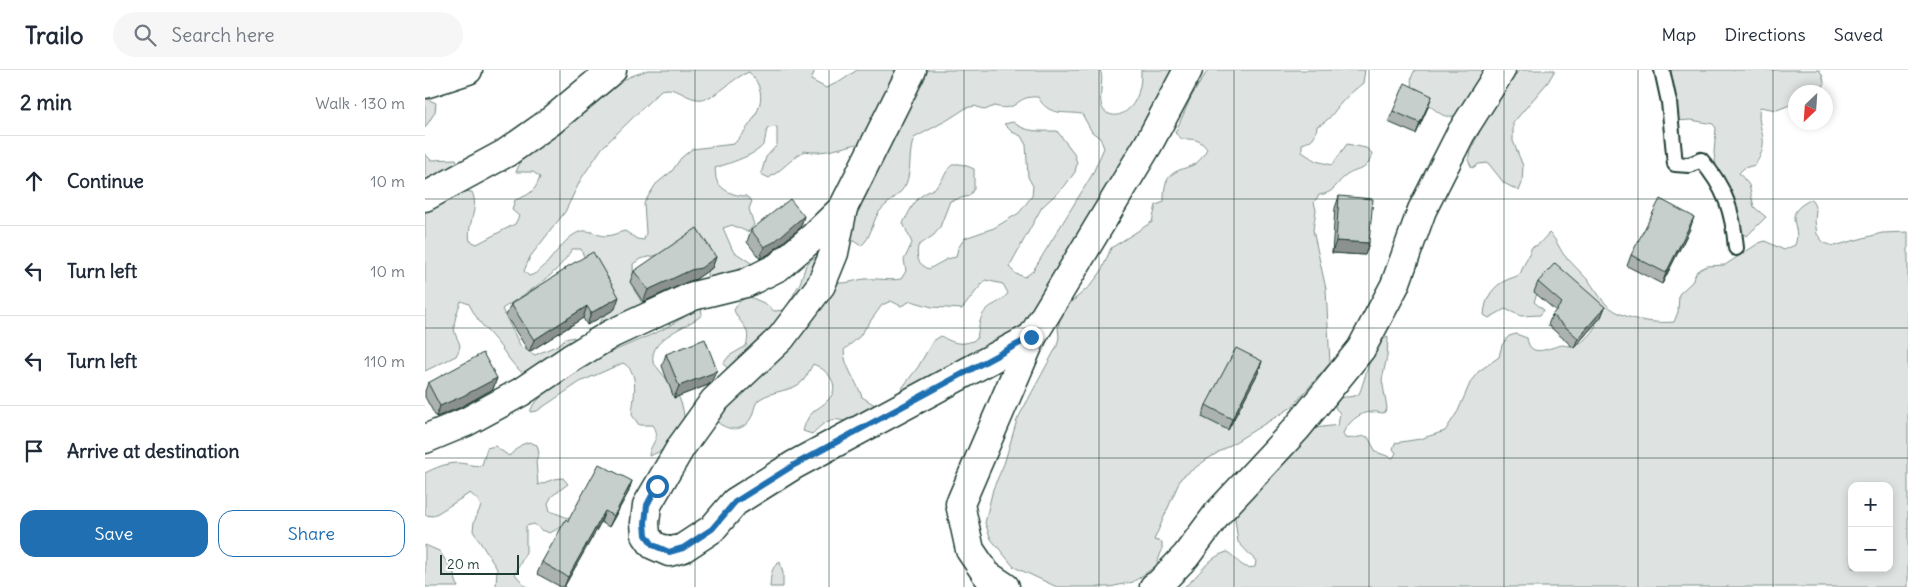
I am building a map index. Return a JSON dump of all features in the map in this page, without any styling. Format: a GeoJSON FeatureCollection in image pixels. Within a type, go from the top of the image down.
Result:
{"type":"FeatureCollection","features":[{"type":"Feature","properties":{"kind":"street"},"geometry":{"type":"LineString","coordinates":[[425,84],[468,70]]}},
{"type":"Feature","properties":{"kind":"street"},"geometry":{"type":"LineString","coordinates":[[425,197],[507,153],[550,122],[612,70]]}},
{"type":"Feature","properties":{"kind":"street"},"geometry":{"type":"LineString","coordinates":[[912,70],[843,208],[833,253],[821,285],[781,338],[714,401],[681,447],[647,505],[646,535],[653,545],[669,552],[683,548],[712,529],[735,502],[794,465],[1031,337]]}},
{"type":"Feature","properties":{"kind":"street"},"geometry":{"type":"LineString","coordinates":[[1005,587],[987,575],[970,550],[960,504],[1031,337],[1149,143],[1188,70]]}},
{"type":"Feature","properties":{"kind":"street"},"geometry":{"type":"LineString","coordinates":[[1154,587],[1186,556],[1217,513],[1297,428],[1361,349],[1395,285],[1427,201],[1461,133],[1501,70]]}},
{"type":"Feature","properties":{"kind":"street"},"geometry":{"type":"LineString","coordinates":[[425,439],[466,422],[521,392],[569,359],[611,334],[693,296],[746,283],[778,267],[843,208]]}},
{"type":"Feature","properties":{"kind":"lane"},"geometry":{"type":"LineString","coordinates":[[1662,70],[1669,102],[1675,164],[1689,165],[1701,160],[1715,176],[1727,198],[1735,230],[1736,248]]}},
{"type":"Feature","properties":{"kind":"shaded area"},"geometry":{"type":"Polygon","coordinates":[[[648,70],[815,70],[811,80],[826,88],[857,70],[907,70],[861,143],[825,151],[804,151],[769,178],[761,174],[766,157],[777,145],[777,127],[768,128],[764,143],[756,151],[715,168],[716,180],[722,188],[733,194],[746,196],[752,201],[749,209],[754,225],[748,232],[732,225],[723,228],[733,251],[754,265],[710,284],[707,276],[708,267],[676,251],[640,259],[633,264],[634,290],[643,304],[604,331],[597,326],[606,312],[581,249],[572,249],[549,276],[532,290],[502,309],[521,347],[535,355],[558,345],[565,339],[574,337],[574,345],[525,375],[481,324],[469,304],[461,301],[454,325],[460,346],[456,356],[425,371],[425,154],[431,160],[456,159],[463,191],[472,192],[474,198],[474,210],[469,235],[470,241],[477,244],[515,224],[519,216],[512,210],[515,200],[534,190],[540,177],[533,172],[516,172],[523,156],[614,86],[629,77],[648,70]],[[749,72],[715,94],[702,99],[692,98],[677,91],[661,90],[602,148],[581,179],[565,212],[530,257],[524,271],[529,276],[542,269],[565,242],[579,232],[590,232],[606,236],[625,231],[637,239],[644,240],[646,233],[644,203],[656,184],[672,171],[681,158],[692,149],[734,144],[748,127],[758,110],[760,91],[757,82],[749,72]]]}},
{"type":"Feature","properties":{"kind":"shaded area"},"geometry":{"type":"Polygon","coordinates":[[[928,70],[1100,70],[1102,106],[1104,111],[1115,115],[1125,112],[1136,100],[1141,70],[1176,70],[1158,96],[1121,179],[1026,326],[1009,337],[999,339],[990,346],[893,400],[918,367],[933,341],[941,336],[959,343],[967,343],[977,339],[982,315],[1008,293],[1003,284],[985,280],[962,309],[932,307],[911,301],[901,306],[891,301],[882,305],[859,337],[844,350],[848,368],[862,397],[878,407],[847,422],[841,420],[828,421],[812,434],[803,431],[809,417],[828,400],[834,389],[828,374],[813,364],[799,385],[758,400],[752,416],[745,425],[736,429],[727,428],[717,422],[720,413],[794,344],[800,336],[794,328],[731,371],[723,364],[729,356],[746,346],[747,339],[745,326],[734,310],[739,302],[748,296],[766,304],[774,311],[785,310],[800,283],[806,265],[813,258],[823,256],[834,282],[846,283],[865,279],[901,279],[906,271],[904,260],[912,243],[903,223],[918,199],[936,187],[950,166],[958,164],[974,169],[974,189],[969,196],[950,201],[940,227],[934,235],[918,246],[917,254],[920,263],[929,269],[947,259],[956,257],[958,248],[965,238],[994,228],[1019,213],[1032,196],[1033,186],[1028,177],[1026,145],[1021,136],[1012,132],[1004,124],[1013,122],[1028,130],[1057,131],[1074,153],[1077,163],[1075,172],[1064,187],[1042,207],[1009,267],[1016,274],[1025,277],[1033,271],[1092,175],[1104,148],[1100,138],[1092,132],[1082,114],[1057,112],[1047,108],[1038,97],[1030,97],[1013,106],[1002,108],[994,106],[985,110],[975,106],[966,108],[914,138],[906,184],[879,212],[867,239],[861,246],[852,240],[850,230],[858,198],[896,116],[919,88],[928,70]]]}},
{"type":"Feature","properties":{"kind":"shaded area"},"geometry":{"type":"Polygon","coordinates":[[[1208,70],[1365,70],[1363,83],[1344,99],[1328,119],[1317,126],[1313,138],[1302,144],[1302,152],[1316,161],[1332,165],[1347,144],[1366,148],[1372,153],[1366,166],[1347,175],[1332,190],[1319,195],[1314,202],[1316,210],[1313,230],[1326,289],[1330,363],[1292,407],[1206,460],[1181,478],[1154,540],[1162,542],[1162,550],[1156,566],[1133,582],[1110,587],[1057,587],[1014,567],[991,539],[985,523],[993,489],[1004,464],[1017,420],[1057,346],[1060,319],[1069,304],[1090,286],[1101,272],[1111,248],[1152,222],[1156,205],[1164,202],[1165,185],[1168,178],[1178,170],[1195,164],[1201,159],[1207,149],[1199,141],[1182,139],[1175,133],[1191,97],[1208,70]]]}},
{"type":"Feature","properties":{"kind":"shaded area"},"geometry":{"type":"Polygon","coordinates":[[[1415,70],[1487,70],[1466,99],[1462,115],[1446,116],[1432,108],[1413,88],[1411,79],[1415,70]]]}},
{"type":"Feature","properties":{"kind":"shaded area"},"geometry":{"type":"Polygon","coordinates":[[[1519,70],[1555,70],[1548,82],[1513,123],[1513,141],[1523,166],[1522,183],[1519,191],[1504,183],[1488,163],[1479,164],[1472,168],[1468,160],[1470,151],[1487,117],[1519,70]]]}},
{"type":"Feature","properties":{"kind":"shaded area"},"geometry":{"type":"Polygon","coordinates":[[[1667,70],[1819,70],[1824,81],[1824,85],[1788,85],[1788,106],[1777,110],[1760,107],[1759,115],[1763,148],[1755,165],[1744,168],[1739,173],[1749,185],[1754,207],[1766,217],[1747,236],[1741,233],[1739,215],[1730,200],[1729,188],[1717,172],[1714,153],[1716,128],[1713,124],[1691,120],[1676,121],[1667,70]]]}},
{"type":"Feature","properties":{"kind":"shaded area"},"geometry":{"type":"Polygon","coordinates":[[[425,98],[436,103],[435,112],[425,128],[425,98]]]}},
{"type":"Feature","properties":{"kind":"shaded area"},"geometry":{"type":"Polygon","coordinates":[[[1812,199],[1816,210],[1817,234],[1824,243],[1834,246],[1882,233],[1908,232],[1908,587],[1184,587],[1209,562],[1220,554],[1227,552],[1242,565],[1255,567],[1256,561],[1238,542],[1236,512],[1315,428],[1338,425],[1340,413],[1334,403],[1339,398],[1352,397],[1359,394],[1373,353],[1382,340],[1388,337],[1387,356],[1382,380],[1387,408],[1384,413],[1367,412],[1358,416],[1343,433],[1345,438],[1368,437],[1376,452],[1393,458],[1396,453],[1393,449],[1395,443],[1420,439],[1445,431],[1458,411],[1471,381],[1479,371],[1499,357],[1502,345],[1509,336],[1516,334],[1527,338],[1531,348],[1539,351],[1561,345],[1574,346],[1585,339],[1596,325],[1593,320],[1538,291],[1534,302],[1544,310],[1540,315],[1521,316],[1505,309],[1489,318],[1484,315],[1486,303],[1494,289],[1503,282],[1520,274],[1532,247],[1538,245],[1549,233],[1564,255],[1611,308],[1628,317],[1637,319],[1674,322],[1678,312],[1679,294],[1692,282],[1697,271],[1707,266],[1725,265],[1765,241],[1784,250],[1795,245],[1797,238],[1794,215],[1797,210],[1812,199]]]}},
{"type":"Feature","properties":{"kind":"shaded area"},"geometry":{"type":"Polygon","coordinates":[[[701,307],[702,315],[670,334],[657,346],[653,353],[653,362],[675,390],[683,410],[684,420],[679,436],[667,448],[649,456],[656,433],[653,425],[639,425],[632,415],[634,379],[629,367],[623,363],[580,382],[537,411],[530,412],[533,405],[548,390],[586,363],[662,330],[701,307]]]}},
{"type":"Feature","properties":{"kind":"shaded area"},"geometry":{"type":"Polygon","coordinates":[[[529,442],[537,445],[539,453],[536,461],[538,485],[563,478],[568,484],[552,496],[548,503],[550,511],[573,520],[550,533],[534,524],[526,526],[526,552],[515,574],[526,587],[496,587],[497,569],[473,531],[474,522],[481,506],[477,499],[470,493],[433,516],[425,515],[425,473],[453,463],[482,465],[487,448],[495,446],[509,456],[521,445],[529,442]]]}},
{"type":"Feature","properties":{"kind":"shaded area"},"geometry":{"type":"Polygon","coordinates":[[[425,545],[439,551],[453,571],[458,587],[425,587],[425,545]]]}},
{"type":"Feature","properties":{"kind":"shaded area"},"geometry":{"type":"Polygon","coordinates":[[[780,562],[783,573],[783,587],[770,587],[773,569],[780,562]]]}},
{"type":"Feature","properties":{"kind":"building"},"geometry":{"type":"Polygon","coordinates":[[[1405,83],[1432,96],[1420,123],[1393,111],[1405,83]]]}},
{"type":"Feature","properties":{"kind":"building"},"geometry":{"type":"Polygon","coordinates":[[[1339,196],[1373,199],[1369,243],[1336,241],[1339,196]]]}},
{"type":"Feature","properties":{"kind":"building"},"geometry":{"type":"Polygon","coordinates":[[[790,199],[804,216],[774,242],[764,247],[751,230],[790,199]]]}},
{"type":"Feature","properties":{"kind":"building"},"geometry":{"type":"Polygon","coordinates":[[[1660,199],[1694,217],[1666,273],[1631,255],[1660,199]]]}},
{"type":"Feature","properties":{"kind":"building"},"geometry":{"type":"Polygon","coordinates":[[[697,228],[716,257],[701,268],[691,270],[648,290],[634,271],[697,228]]]}},
{"type":"Feature","properties":{"kind":"building"},"geometry":{"type":"Polygon","coordinates":[[[593,252],[619,297],[591,313],[587,306],[534,340],[511,304],[593,252]]]}},
{"type":"Feature","properties":{"kind":"building"},"geometry":{"type":"Polygon","coordinates":[[[1555,263],[1605,307],[1578,338],[1552,315],[1562,303],[1538,282],[1555,263]]]}},
{"type":"Feature","properties":{"kind":"building"},"geometry":{"type":"Polygon","coordinates":[[[705,339],[717,370],[679,386],[666,354],[705,339]]]}},
{"type":"Feature","properties":{"kind":"building"},"geometry":{"type":"Polygon","coordinates":[[[1236,348],[1262,361],[1232,419],[1206,405],[1236,348]]]}},
{"type":"Feature","properties":{"kind":"building"},"geometry":{"type":"Polygon","coordinates":[[[483,353],[497,378],[440,406],[428,383],[483,353]]]}},
{"type":"Feature","properties":{"kind":"building"},"geometry":{"type":"Polygon","coordinates":[[[599,464],[632,481],[614,516],[605,511],[568,577],[542,562],[566,519],[568,521],[599,464]]]}},
{"type":"Feature","properties":{"kind":"route"},"geometry":{"type":"LineString","coordinates":[[657,486],[647,505],[646,535],[653,545],[669,552],[683,548],[712,529],[735,502],[794,465],[1031,337]]}}]}
